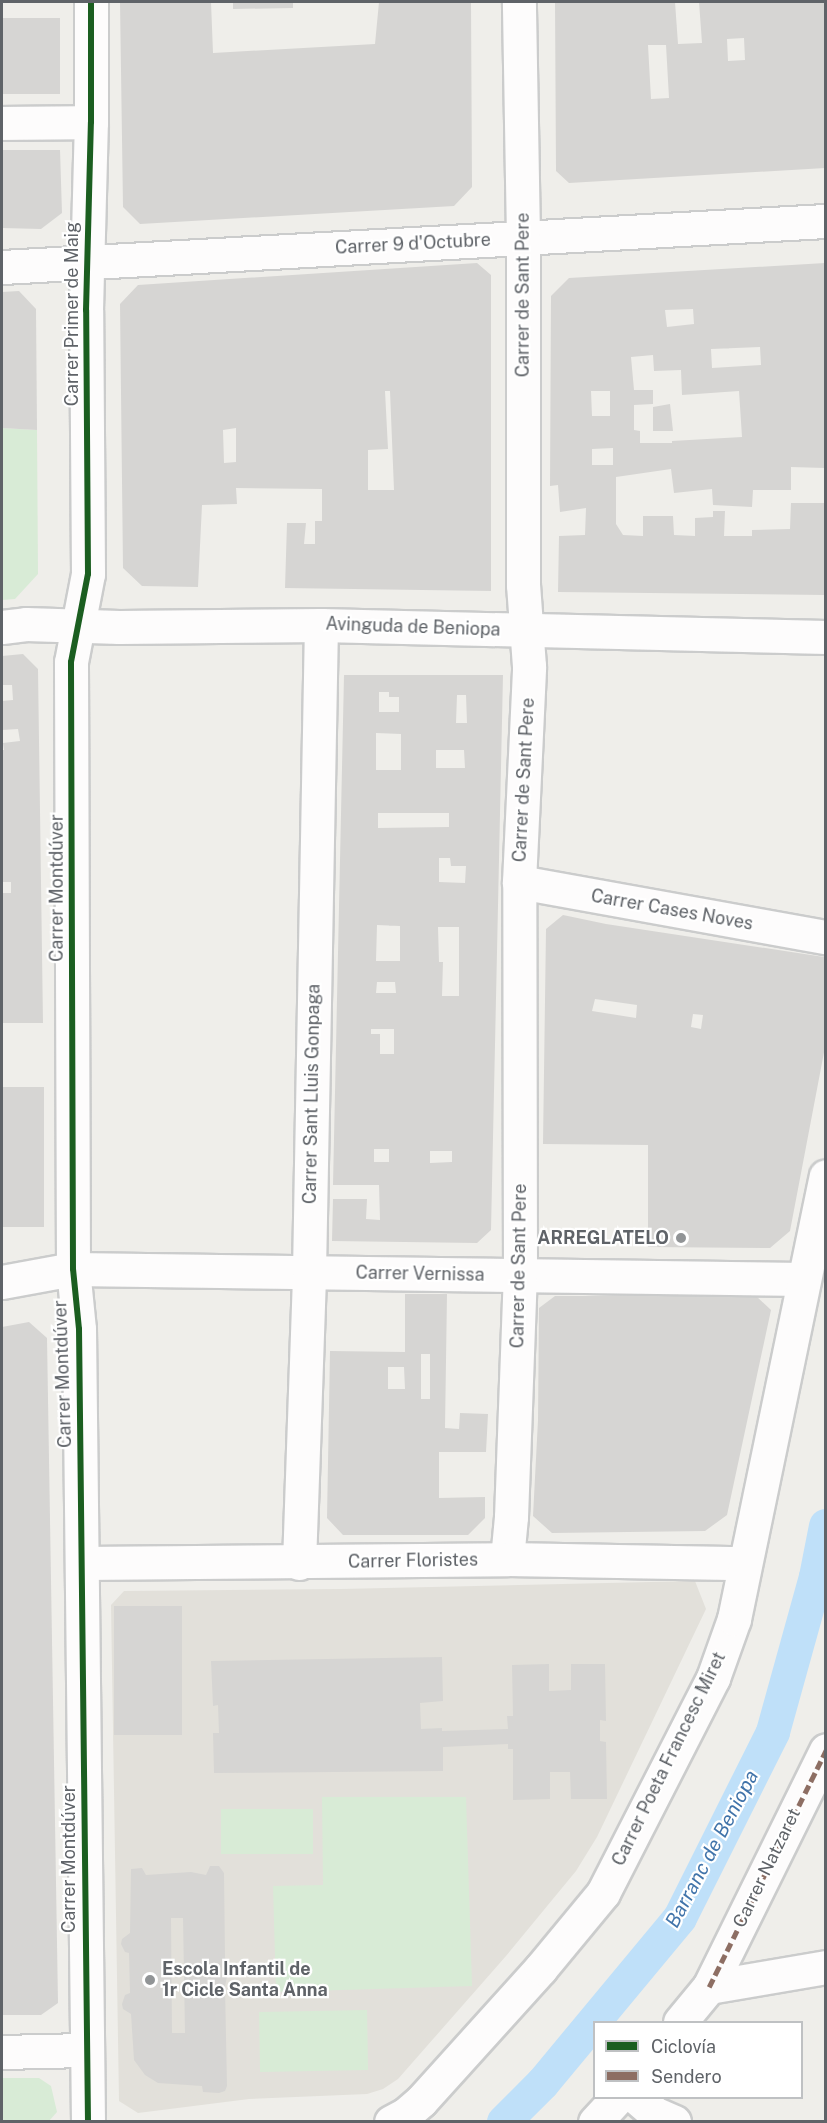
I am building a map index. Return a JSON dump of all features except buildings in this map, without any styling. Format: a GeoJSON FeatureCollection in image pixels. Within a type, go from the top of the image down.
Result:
{"type":"FeatureCollection","features":[{"type":"Feature","properties":{"kind":"street","name":"Carrer Primer de Maig"},"geometry":{"type":"LineString","coordinates":[[77,626],[88,574],[87,264],[91,122],[91,2]]}},
{"type":"Feature","properties":{"kind":"street","name":"Carrer de Sant Pere"},"geometry":{"type":"LineString","coordinates":[[507,1559],[511,1516],[520,1276],[519,882],[529,666],[528,630],[523,595],[523,237],[519,2]]}},
{"type":"Feature","properties":{"kind":"street"},"geometry":{"type":"LineString","coordinates":[[2,123],[91,122]]}},
{"type":"Feature","properties":{"kind":"street","name":"Carrer 9 d'Octubre"},"geometry":{"type":"LineString","coordinates":[[2,267],[825,221]]}},
{"type":"Feature","properties":{"kind":"street"},"geometry":{"type":"LineString","coordinates":[[481,629],[509,614],[523,595]]}},
{"type":"Feature","properties":{"kind":"street","name":"Avinguda de Beniopa"},"geometry":{"type":"LineString","coordinates":[[2,627],[26,624],[77,626],[321,625],[825,637]]}},
{"type":"Feature","properties":{"kind":"street","name":"Carrer Sant Lluis Gonpaga"},"geometry":{"type":"LineString","coordinates":[[299,1563],[309,1272],[321,625]]}},
{"type":"Feature","properties":{"kind":"street","name":"Carrer Montdúver"},"geometry":{"type":"LineString","coordinates":[[77,626],[71,662],[73,1269],[79,1329],[88,2121]]}},
{"type":"Feature","properties":{"kind":"street","name":"Carrer Cases Noves"},"geometry":{"type":"LineString","coordinates":[[519,882],[825,937]]}},
{"type":"Feature","properties":{"kind":"street","name":"Carrer Poeta Francesc Miret"},"geometry":{"type":"LineString","coordinates":[[391,2121],[406,2114],[421,2101],[541,1968],[603,1893],[713,1678],[734,1619],[802,1279],[825,1176]]}},
{"type":"Feature","properties":{"kind":"street","name":"Carrer Vernissa"},"geometry":{"type":"LineString","coordinates":[[2,1282],[73,1269],[802,1279]]}},
{"type":"Feature","properties":{"kind":"street","name":"Carrer Floristes"},"geometry":{"type":"LineString","coordinates":[[83,1563],[299,1563],[507,1559],[744,1563]]}},
{"type":"Feature","properties":{"kind":"street","name":"Carrer Natzaret"},"geometry":{"type":"LineString","coordinates":[[681,2021],[709,1987],[825,1750]]}},
{"type":"Feature","properties":{"kind":"street"},"geometry":{"type":"LineString","coordinates":[[709,1987],[825,1967]]}},
{"type":"Feature","properties":{"kind":"street"},"geometry":{"type":"LineString","coordinates":[[2,2052],[86,2050]]}},
{"type":"Feature","properties":{"kind":"street"},"geometry":{"type":"LineString","coordinates":[[595,2121],[615,2099]]}},
{"type":"Feature","properties":{"kind":"street"},"geometry":{"type":"LineString","coordinates":[[639,2099],[654,2113],[674,2121]]}},
{"type":"Feature","properties":{"kind":"shaded area"},"geometry":{"type":"Polygon","coordinates":[[[695,1581],[706,1609],[597,1837],[576,1871],[506,1956],[398,2079],[383,2089],[367,2094],[249,2099],[138,2113],[119,2101],[111,1605],[124,1591],[341,1589],[695,1581]]]}},
{"type":"Feature","properties":{"kind":"green space"},"geometry":{"type":"Polygon","coordinates":[[[2,428],[37,430],[38,574],[15,599],[2,600],[2,428]]]}},
{"type":"Feature","properties":{"kind":"green space"},"geometry":{"type":"Polygon","coordinates":[[[322,1797],[466,1797],[472,1986],[276,1992],[273,1886],[323,1885],[322,1797]]]}},
{"type":"Feature","properties":{"kind":"green space"},"geometry":{"type":"Polygon","coordinates":[[[221,1809],[313,1809],[313,1854],[221,1854],[221,1809]]]}},
{"type":"Feature","properties":{"kind":"green space"},"geometry":{"type":"Polygon","coordinates":[[[367,2010],[368,2070],[260,2072],[259,2012],[367,2010]]]}},
{"type":"Feature","properties":{"kind":"green space"},"geometry":{"type":"Polygon","coordinates":[[[2,2078],[39,2078],[51,2086],[57,2112],[49,2121],[2,2121],[2,2078]]]}},
{"type":"Feature","properties":{"kind":"waterway","name":"Barranc de Beniopa"},"geometry":{"type":"LineString","coordinates":[[594,2021],[680,1918],[773,1732],[816,1577],[826,1526]]}},
{"type":"Feature","properties":{"kind":"waterway","name":"Barranc de Beniopa"},"geometry":{"type":"LineString","coordinates":[[504,2122],[543,2083],[593,2023]]}},
{"type":"Feature","properties":{"kind":"marked path"},"geometry":{"type":"LineString","coordinates":[[709,1987],[826,1750]]}},
{"type":"Feature","properties":{"kind":"cycle path"},"geometry":{"type":"LineString","coordinates":[[88,2122],[79,1329],[73,1269],[71,662],[88,574],[86,310],[91,122],[91,2]]}},
{"type":"Feature","properties":{"kind":"place","name":"ARREGLATELO"},"geometry":{"type":"Point","coordinates":[681,1238]}},
{"type":"Feature","properties":{"kind":"place","name":"Escola Infantil de 1r Cicle Santa Anna"},"geometry":{"type":"Point","coordinates":[150,1980]}}]}
